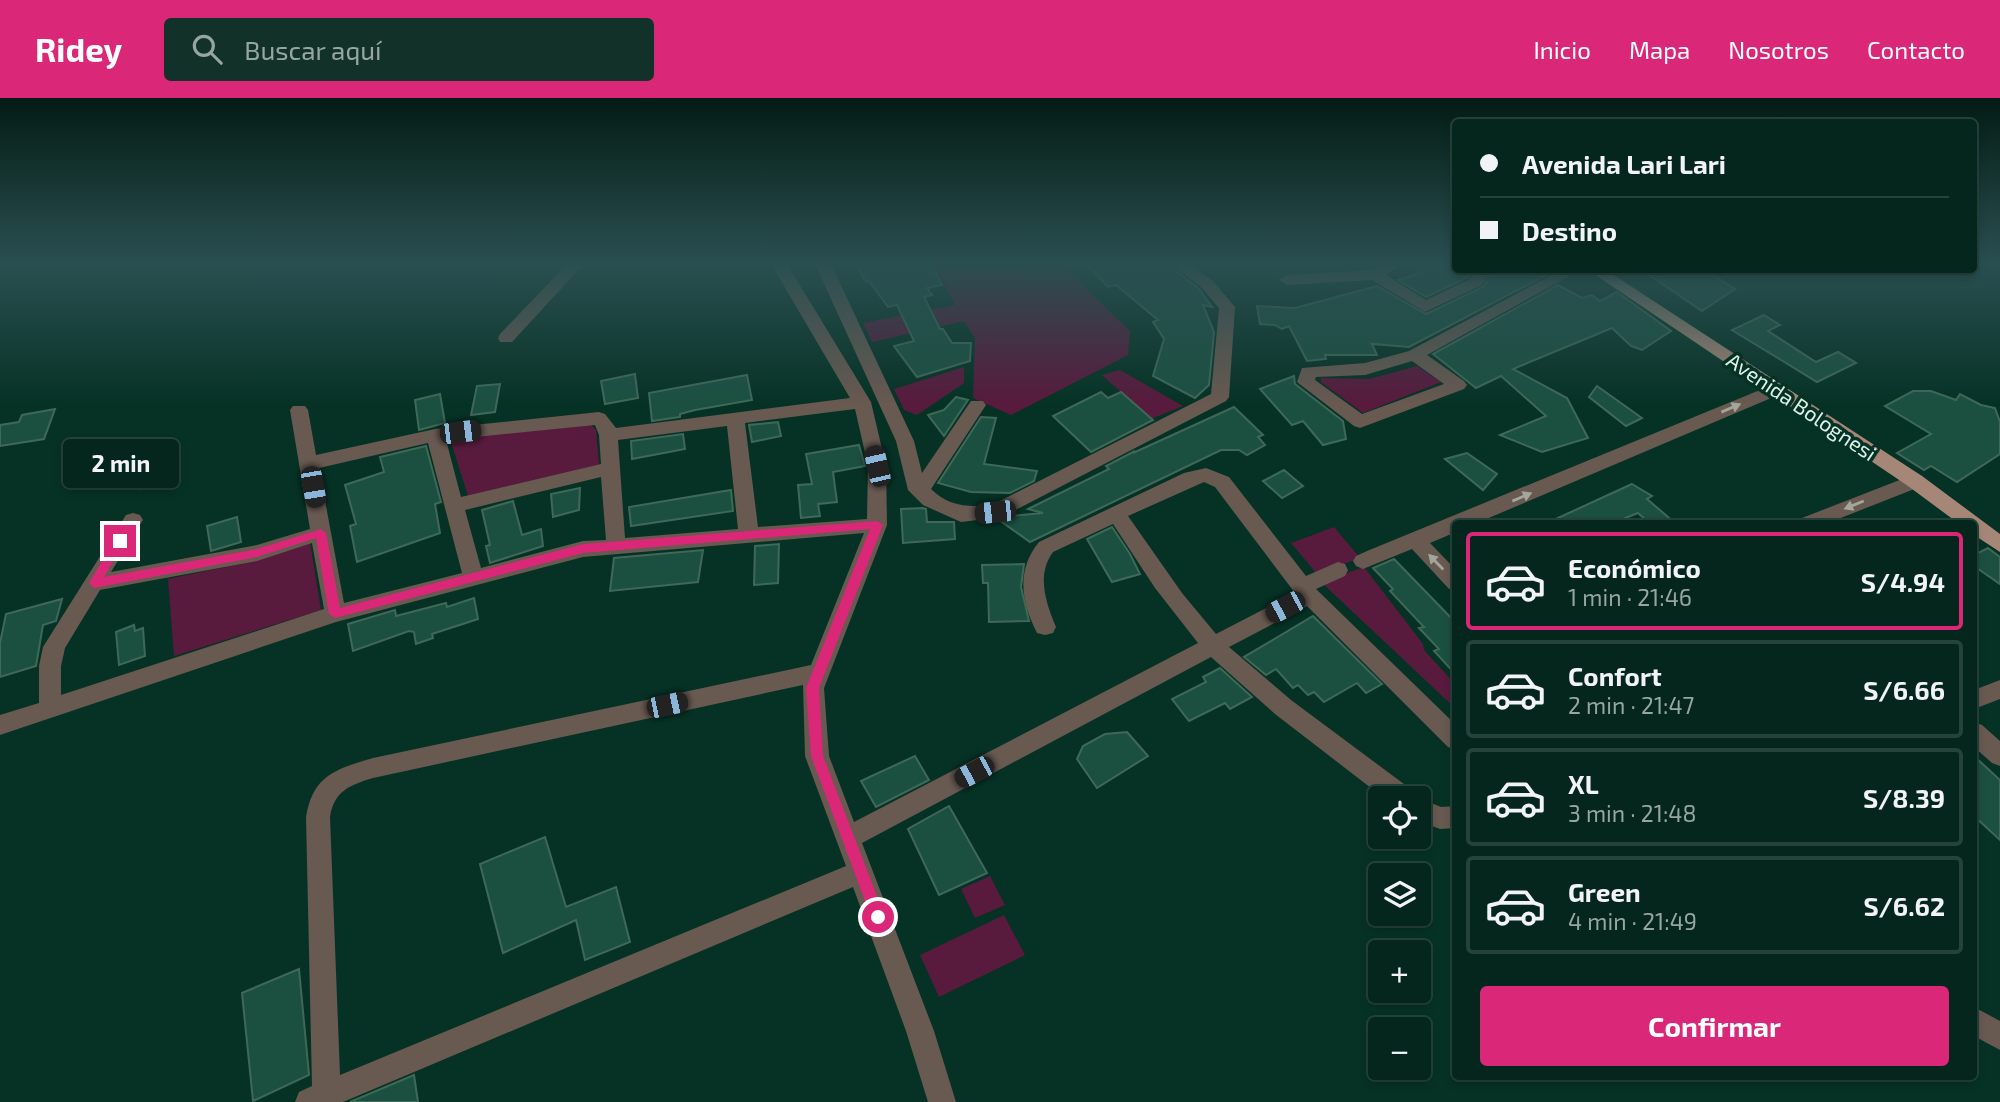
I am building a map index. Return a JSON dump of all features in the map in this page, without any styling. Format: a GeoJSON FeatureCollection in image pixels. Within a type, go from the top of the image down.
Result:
{"type":"FeatureCollection","features":[{"type":"Feature","properties":{"kind":"main road","name":"Avenida Bolognesi"},"geometry":{"type":"LineString","coordinates":[[1657,311],[1915,481],[1968,520]]}},
{"type":"Feature","properties":{"kind":"main road","name":"Avenida Bolognesi"},"geometry":{"type":"LineString","coordinates":[[1977,527],[2000,544]]}},
{"type":"Feature","properties":{"kind":"street"},"geometry":{"type":"LineString","coordinates":[[506,338],[530,311]]}},
{"type":"Feature","properties":{"kind":"street"},"geometry":{"type":"LineString","coordinates":[[807,311],[862,402],[877,466],[877,525],[813,688],[817,756],[920,1031],[942,1102]]}},
{"type":"Feature","properties":{"kind":"street"},"geometry":{"type":"LineString","coordinates":[[844,311],[905,441],[915,485],[930,500],[961,515],[995,512],[1220,397],[1227,311]]}},
{"type":"Feature","properties":{"kind":"street"},"geometry":{"type":"LineString","coordinates":[[1415,355],[1458,385],[1360,422],[1306,382],[1308,372],[1365,369],[1415,355],[1497,311]]}},
{"type":"Feature","properties":{"kind":"street"},"geometry":{"type":"LineString","coordinates":[[1466,520],[1777,389]]}},
{"type":"Feature","properties":{"kind":"street"},"geometry":{"type":"LineString","coordinates":[[608,435],[862,402]]}},
{"type":"Feature","properties":{"kind":"street"},"geometry":{"type":"LineString","coordinates":[[920,490],[977,405]]}},
{"type":"Feature","properties":{"kind":"street"},"geometry":{"type":"LineString","coordinates":[[299,410],[335,614]]}},
{"type":"Feature","properties":{"kind":"street"},"geometry":{"type":"LineString","coordinates":[[309,464],[435,435],[592,417],[603,421],[608,435],[617,546]]}},
{"type":"Feature","properties":{"kind":"street"},"geometry":{"type":"LineString","coordinates":[[735,419],[749,535]]}},
{"type":"Feature","properties":{"kind":"street"},"geometry":{"type":"LineString","coordinates":[[435,435],[474,578]]}},
{"type":"Feature","properties":{"kind":"street"},"geometry":{"type":"LineString","coordinates":[[877,466],[909,465]]}},
{"type":"Feature","properties":{"kind":"street"},"geometry":{"type":"LineString","coordinates":[[454,506],[611,468]]}},
{"type":"Feature","properties":{"kind":"street"},"geometry":{"type":"LineString","coordinates":[[1045,627],[1035,603],[1034,573],[1039,555],[1056,542],[1198,475],[1214,477],[1222,482],[1306,590],[1452,736]]}},
{"type":"Feature","properties":{"kind":"street"},"geometry":{"type":"LineString","coordinates":[[1817,520],[1915,481]]}},
{"type":"Feature","properties":{"kind":"street"},"geometry":{"type":"LineString","coordinates":[[1116,513],[1165,588],[1213,645],[1263,692],[1387,786]]}},
{"type":"Feature","properties":{"kind":"street"},"geometry":{"type":"LineString","coordinates":[[50,709],[50,666],[54,647],[133,520]]}},
{"type":"Feature","properties":{"kind":"street"},"geometry":{"type":"LineString","coordinates":[[0,725],[335,614],[583,548],[877,525]]}},
{"type":"Feature","properties":{"kind":"street"},"geometry":{"type":"LineString","coordinates":[[1363,561],[1399,544],[1416,541],[1452,526]]}},
{"type":"Feature","properties":{"kind":"street"},"geometry":{"type":"LineString","coordinates":[[94,583],[257,553],[321,533]]}},
{"type":"Feature","properties":{"kind":"street"},"geometry":{"type":"LineString","coordinates":[[1416,541],[1452,579]]}},
{"type":"Feature","properties":{"kind":"street"},"geometry":{"type":"LineString","coordinates":[[848,838],[1213,645],[1338,570]]}},
{"type":"Feature","properties":{"kind":"street"},"geometry":{"type":"LineString","coordinates":[[818,673],[373,768],[348,775],[329,786],[319,801],[318,817],[321,1099],[861,872]]}},
{"type":"Feature","properties":{"kind":"street"},"geometry":{"type":"LineString","coordinates":[[1977,698],[2000,689]]}},
{"type":"Feature","properties":{"kind":"street"},"geometry":{"type":"LineString","coordinates":[[1977,735],[2000,755]]}},
{"type":"Feature","properties":{"kind":"street"},"geometry":{"type":"LineString","coordinates":[[1431,814],[1440,818],[1452,817]]}},
{"type":"Feature","properties":{"kind":"street"},"geometry":{"type":"LineString","coordinates":[[1977,1023],[2000,1036]]}},
{"type":"Feature","properties":{"kind":"shaded area"},"geometry":{"type":"Polygon","coordinates":[[[925,311],[1109,311],[1130,331],[1128,355],[1011,415],[973,398],[975,338],[964,321],[872,342],[863,323],[925,311]]]}},
{"type":"Feature","properties":{"kind":"shaded area"},"geometry":{"type":"Polygon","coordinates":[[[1417,366],[1441,382],[1363,413],[1321,382],[1321,378],[1369,379],[1417,366]]]}},
{"type":"Feature","properties":{"kind":"shaded area"},"geometry":{"type":"Polygon","coordinates":[[[964,367],[964,383],[917,415],[904,410],[894,389],[964,367]]]}},
{"type":"Feature","properties":{"kind":"shaded area"},"geometry":{"type":"Polygon","coordinates":[[[1120,370],[1183,406],[1151,419],[1102,375],[1120,370]]]}},
{"type":"Feature","properties":{"kind":"shaded area"},"geometry":{"type":"Polygon","coordinates":[[[591,425],[596,430],[599,465],[468,496],[450,439],[591,425]]]}},
{"type":"Feature","properties":{"kind":"shaded area"},"geometry":{"type":"Polygon","coordinates":[[[1334,527],[1360,558],[1317,574],[1291,543],[1334,527]]]}},
{"type":"Feature","properties":{"kind":"shaded area"},"geometry":{"type":"Polygon","coordinates":[[[310,542],[321,610],[174,656],[168,579],[250,562],[310,542]]]}},
{"type":"Feature","properties":{"kind":"shaded area"},"geometry":{"type":"Polygon","coordinates":[[[1364,567],[1423,644],[1424,650],[1452,681],[1452,705],[1321,582],[1364,567]]]}},
{"type":"Feature","properties":{"kind":"shaded area"},"geometry":{"type":"Polygon","coordinates":[[[990,876],[1005,905],[975,918],[961,889],[990,876]]]}},
{"type":"Feature","properties":{"kind":"shaded area"},"geometry":{"type":"Polygon","coordinates":[[[1004,915],[1025,955],[939,997],[920,955],[1004,915]]]}},
{"type":"Feature","properties":{"kind":"building"},"geometry":{"type":"Polygon","coordinates":[[[900,311],[931,311],[940,329],[943,329],[952,343],[971,343],[970,361],[917,377],[894,346],[914,341],[900,311]]]}},
{"type":"Feature","properties":{"kind":"building"},"geometry":{"type":"Polygon","coordinates":[[[1147,311],[1205,311],[1214,332],[1209,385],[1195,398],[1153,376],[1164,339],[1153,322],[1158,320],[1147,311]]]}},
{"type":"Feature","properties":{"kind":"building"},"geometry":{"type":"Polygon","coordinates":[[[1258,311],[1420,311],[1426,314],[1433,311],[1478,311],[1409,347],[1372,344],[1377,355],[1325,355],[1326,359],[1307,361],[1289,326],[1282,329],[1275,325],[1260,324],[1258,311]]]}},
{"type":"Feature","properties":{"kind":"building"},"geometry":{"type":"Polygon","coordinates":[[[1511,311],[1643,311],[1671,331],[1642,350],[1631,346],[1612,328],[1513,369],[1567,398],[1588,438],[1542,452],[1500,435],[1546,416],[1501,376],[1476,388],[1433,354],[1511,311]]]}},
{"type":"Feature","properties":{"kind":"building"},"geometry":{"type":"Polygon","coordinates":[[[1764,315],[1780,325],[1768,331],[1816,362],[1838,352],[1856,363],[1817,382],[1732,330],[1764,315]]]}},
{"type":"Feature","properties":{"kind":"building"},"geometry":{"type":"Polygon","coordinates":[[[635,374],[638,398],[605,404],[601,381],[635,374]]]}},
{"type":"Feature","properties":{"kind":"building"},"geometry":{"type":"Polygon","coordinates":[[[747,375],[752,400],[652,421],[649,393],[747,375]]]}},
{"type":"Feature","properties":{"kind":"building"},"geometry":{"type":"Polygon","coordinates":[[[1294,376],[1295,384],[1343,421],[1346,439],[1323,445],[1303,421],[1292,425],[1260,389],[1294,376]]]}},
{"type":"Feature","properties":{"kind":"building"},"geometry":{"type":"Polygon","coordinates":[[[500,384],[495,412],[471,415],[477,386],[500,384]]]}},
{"type":"Feature","properties":{"kind":"building"},"geometry":{"type":"Polygon","coordinates":[[[1597,386],[1642,418],[1626,426],[1589,397],[1597,386]]]}},
{"type":"Feature","properties":{"kind":"building"},"geometry":{"type":"Polygon","coordinates":[[[1913,391],[1931,391],[1956,400],[1960,394],[1981,405],[1995,408],[2000,422],[2000,454],[1957,482],[1931,466],[1924,470],[1897,453],[1931,434],[1885,406],[1913,391]]]}},
{"type":"Feature","properties":{"kind":"building"},"geometry":{"type":"Polygon","coordinates":[[[1101,392],[1108,398],[1121,392],[1153,420],[1091,452],[1053,416],[1101,392]]]}},
{"type":"Feature","properties":{"kind":"building"},"geometry":{"type":"Polygon","coordinates":[[[440,394],[445,423],[419,430],[415,400],[440,394]]]}},
{"type":"Feature","properties":{"kind":"building"},"geometry":{"type":"Polygon","coordinates":[[[956,397],[968,400],[944,436],[928,415],[944,410],[956,397]]]}},
{"type":"Feature","properties":{"kind":"building"},"geometry":{"type":"Polygon","coordinates":[[[1234,407],[1263,435],[1258,437],[1265,445],[1247,455],[1239,450],[1221,450],[1030,542],[999,520],[1010,516],[1043,513],[1028,509],[1109,469],[1106,466],[1135,451],[1133,453],[1234,407]]]}},
{"type":"Feature","properties":{"kind":"building"},"geometry":{"type":"Polygon","coordinates":[[[55,409],[44,439],[0,446],[0,425],[19,422],[22,415],[55,409]]]}},
{"type":"Feature","properties":{"kind":"building"},"geometry":{"type":"Polygon","coordinates":[[[981,417],[996,418],[984,464],[1037,471],[1034,481],[1010,493],[971,492],[938,483],[981,417]]]}},
{"type":"Feature","properties":{"kind":"building"},"geometry":{"type":"Polygon","coordinates":[[[778,422],[781,436],[752,442],[749,425],[778,422]]]}},
{"type":"Feature","properties":{"kind":"building"},"geometry":{"type":"Polygon","coordinates":[[[683,434],[685,449],[632,459],[631,441],[683,434]]]}},
{"type":"Feature","properties":{"kind":"building"},"geometry":{"type":"Polygon","coordinates":[[[859,445],[865,466],[833,472],[837,502],[818,504],[820,516],[801,518],[798,485],[812,484],[806,454],[859,445]]]}},
{"type":"Feature","properties":{"kind":"building"},"geometry":{"type":"Polygon","coordinates":[[[426,446],[441,502],[435,504],[440,533],[357,562],[350,526],[356,524],[345,485],[384,472],[380,457],[426,446]]]}},
{"type":"Feature","properties":{"kind":"building"},"geometry":{"type":"Polygon","coordinates":[[[1467,453],[1497,474],[1483,490],[1445,459],[1467,453]]]}},
{"type":"Feature","properties":{"kind":"building"},"geometry":{"type":"Polygon","coordinates":[[[172,461],[160,487],[141,489],[153,463],[172,461]]]}},
{"type":"Feature","properties":{"kind":"building"},"geometry":{"type":"Polygon","coordinates":[[[1284,470],[1303,486],[1282,498],[1263,481],[1284,470]]]}},
{"type":"Feature","properties":{"kind":"building"},"geometry":{"type":"Polygon","coordinates":[[[1632,484],[1652,496],[1647,499],[1672,520],[1646,520],[1638,513],[1620,520],[1554,520],[1632,484]]]}},
{"type":"Feature","properties":{"kind":"building"},"geometry":{"type":"Polygon","coordinates":[[[580,488],[579,510],[553,517],[551,494],[580,488]]]}},
{"type":"Feature","properties":{"kind":"building"},"geometry":{"type":"Polygon","coordinates":[[[731,490],[733,511],[631,526],[629,507],[731,490]]]}},
{"type":"Feature","properties":{"kind":"building"},"geometry":{"type":"Polygon","coordinates":[[[513,501],[522,535],[541,529],[543,546],[490,563],[486,546],[490,545],[482,510],[513,501]]]}},
{"type":"Feature","properties":{"kind":"building"},"geometry":{"type":"Polygon","coordinates":[[[901,509],[926,509],[927,522],[954,522],[955,539],[903,543],[901,509]]]}},
{"type":"Feature","properties":{"kind":"building"},"geometry":{"type":"Polygon","coordinates":[[[237,517],[241,542],[211,551],[207,526],[237,517]]]}},
{"type":"Feature","properties":{"kind":"building"},"geometry":{"type":"Polygon","coordinates":[[[1112,527],[1140,574],[1112,582],[1087,539],[1112,527]]]}},
{"type":"Feature","properties":{"kind":"building"},"geometry":{"type":"Polygon","coordinates":[[[779,544],[778,583],[754,585],[755,546],[779,544]]]}},
{"type":"Feature","properties":{"kind":"building"},"geometry":{"type":"Polygon","coordinates":[[[1988,548],[2000,557],[2000,584],[1977,568],[1977,554],[1988,548]]]}},
{"type":"Feature","properties":{"kind":"building"},"geometry":{"type":"Polygon","coordinates":[[[703,550],[698,582],[610,591],[614,558],[703,550]]]}},
{"type":"Feature","properties":{"kind":"building"},"geometry":{"type":"Polygon","coordinates":[[[1394,559],[1452,619],[1452,671],[1434,651],[1439,649],[1419,628],[1424,627],[1390,591],[1393,589],[1373,568],[1394,559]]]}},
{"type":"Feature","properties":{"kind":"building"},"geometry":{"type":"Polygon","coordinates":[[[1024,564],[1021,587],[1029,621],[989,622],[988,583],[983,583],[982,565],[1024,564]]]}},
{"type":"Feature","properties":{"kind":"building"},"geometry":{"type":"Polygon","coordinates":[[[474,598],[478,619],[432,634],[433,638],[416,644],[414,632],[409,631],[353,651],[348,624],[395,610],[396,616],[446,603],[447,607],[474,598]]]}},
{"type":"Feature","properties":{"kind":"building"},"geometry":{"type":"Polygon","coordinates":[[[62,599],[56,621],[43,625],[36,666],[0,677],[0,643],[6,614],[62,599]]]}},
{"type":"Feature","properties":{"kind":"building"},"geometry":{"type":"Polygon","coordinates":[[[1313,616],[1382,684],[1366,693],[1357,683],[1324,702],[1314,692],[1308,695],[1298,685],[1293,688],[1276,669],[1266,675],[1244,657],[1313,616]]]}},
{"type":"Feature","properties":{"kind":"building"},"geometry":{"type":"Polygon","coordinates":[[[134,625],[135,631],[143,628],[145,656],[119,665],[116,632],[134,625]]]}},
{"type":"Feature","properties":{"kind":"building"},"geometry":{"type":"Polygon","coordinates":[[[1220,668],[1252,697],[1230,709],[1225,703],[1189,721],[1172,699],[1206,682],[1203,677],[1220,668]]]}},
{"type":"Feature","properties":{"kind":"building"},"geometry":{"type":"Polygon","coordinates":[[[1127,732],[1148,756],[1097,788],[1077,759],[1083,746],[1105,734],[1127,732]]]}},
{"type":"Feature","properties":{"kind":"building"},"geometry":{"type":"Polygon","coordinates":[[[915,756],[929,780],[876,807],[861,781],[915,756]]]}},
{"type":"Feature","properties":{"kind":"building"},"geometry":{"type":"Polygon","coordinates":[[[1977,759],[2000,780],[2000,840],[1977,819],[1977,759]]]}},
{"type":"Feature","properties":{"kind":"building"},"geometry":{"type":"Polygon","coordinates":[[[949,806],[987,873],[939,895],[908,829],[949,806]]]}},
{"type":"Feature","properties":{"kind":"building"},"geometry":{"type":"Polygon","coordinates":[[[545,837],[566,907],[616,887],[630,942],[585,960],[576,920],[503,953],[480,864],[545,837]]]}},
{"type":"Feature","properties":{"kind":"building"},"geometry":{"type":"Polygon","coordinates":[[[299,969],[309,1075],[253,1101],[242,993],[299,969]]]}},
{"type":"Feature","properties":{"kind":"building"},"geometry":{"type":"Polygon","coordinates":[[[414,1075],[418,1102],[350,1102],[414,1075]]]}},
{"type":"Feature","properties":{"kind":"route"},"geometry":{"type":"LineString","coordinates":[[120,541],[94,583],[257,553],[321,533],[335,614],[583,548],[877,525],[813,688],[817,756],[878,917]]}}]}
